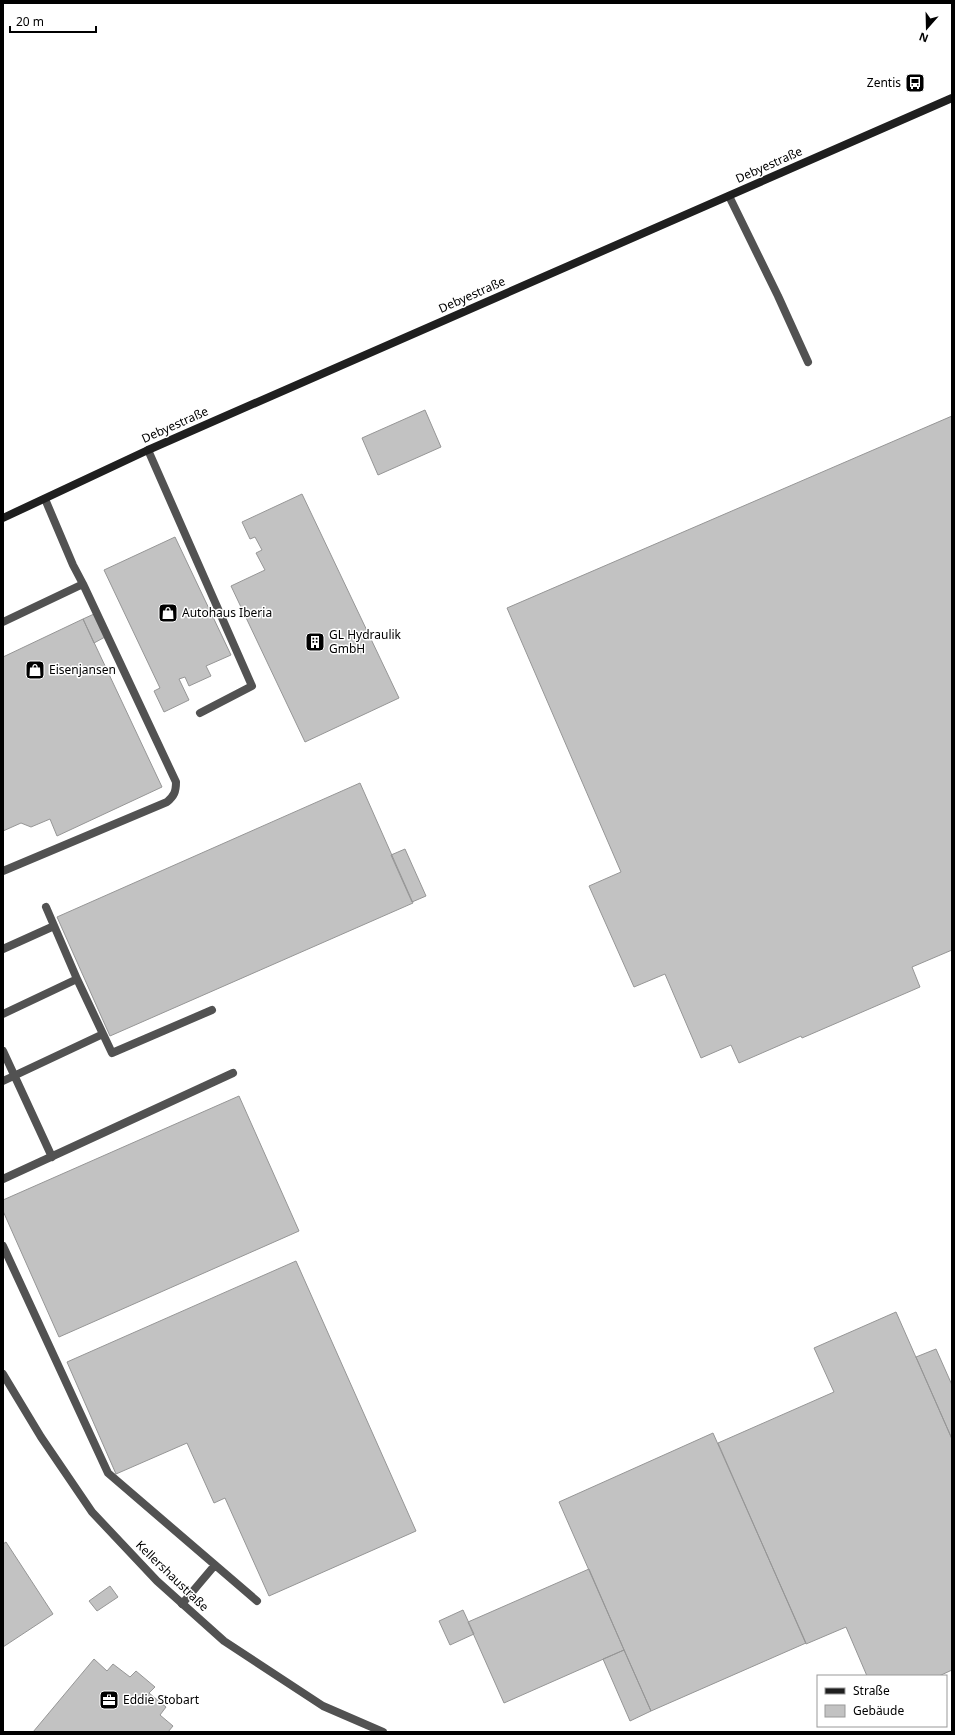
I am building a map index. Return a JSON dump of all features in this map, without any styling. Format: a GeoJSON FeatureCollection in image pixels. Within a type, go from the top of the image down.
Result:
{"type":"FeatureCollection","features":[{"type":"Feature","properties":{"kind":"main road","name":"Debyestraße"},"geometry":{"type":"LineString","coordinates":[[3,518],[148,450],[952,98]]}},
{"type":"Feature","properties":{"kind":"street"},"geometry":{"type":"LineString","coordinates":[[729,196],[778,296],[808,362]]}},
{"type":"Feature","properties":{"kind":"street"},"geometry":{"type":"LineString","coordinates":[[148,450],[252,686],[200,713]]}},
{"type":"Feature","properties":{"kind":"street"},"geometry":{"type":"LineString","coordinates":[[3,872],[167,802],[174,796],[176,790],[176,782],[73,565],[45,499]]}},
{"type":"Feature","properties":{"kind":"street"},"geometry":{"type":"LineString","coordinates":[[3,622],[83,584]]}},
{"type":"Feature","properties":{"kind":"street"},"geometry":{"type":"LineString","coordinates":[[46,908],[112,1053],[212,1010]]}},
{"type":"Feature","properties":{"kind":"street"},"geometry":{"type":"LineString","coordinates":[[3,949],[54,926]]}},
{"type":"Feature","properties":{"kind":"street"},"geometry":{"type":"LineString","coordinates":[[3,1014],[77,979]]}},
{"type":"Feature","properties":{"kind":"street"},"geometry":{"type":"LineString","coordinates":[[3,1081],[103,1034]]}},
{"type":"Feature","properties":{"kind":"street"},"geometry":{"type":"LineString","coordinates":[[3,1051],[52,1157]]}},
{"type":"Feature","properties":{"kind":"street"},"geometry":{"type":"LineString","coordinates":[[3,1179],[233,1073]]}},
{"type":"Feature","properties":{"kind":"street"},"geometry":{"type":"LineString","coordinates":[[3,1246],[108,1473],[257,1601]]}},
{"type":"Feature","properties":{"kind":"street","name":"Kellershaustraße"},"geometry":{"type":"LineString","coordinates":[[3,1374],[41,1437],[92,1512],[157,1581],[224,1641],[322,1706],[383,1732]]}},
{"type":"Feature","properties":{"kind":"street"},"geometry":{"type":"LineString","coordinates":[[182,1604],[215,1565]]}},
{"type":"Feature","properties":{"kind":"building"},"geometry":{"type":"Polygon","coordinates":[[[425,410],[441,447],[378,475],[362,438],[425,410]]]}},
{"type":"Feature","properties":{"kind":"building"},"geometry":{"type":"Polygon","coordinates":[[[952,416],[952,950],[912,967],[920,987],[802,1038],[801,1036],[739,1063],[731,1045],[701,1058],[665,974],[634,987],[589,886],[621,872],[507,608],[952,416]]]}},
{"type":"Feature","properties":{"kind":"building","name":"GL Hydraulik GmbH"},"geometry":{"type":"Polygon","coordinates":[[[302,494],[399,698],[305,742],[231,586],[265,570],[256,553],[262,550],[255,537],[250,539],[242,522],[302,494]]]}},
{"type":"Feature","properties":{"kind":"building","name":"Autohaus Iberia"},"geometry":{"type":"Polygon","coordinates":[[[175,537],[231,655],[206,666],[211,676],[189,686],[185,677],[179,679],[189,700],[164,712],[154,691],[160,688],[104,570],[175,537]]]}},
{"type":"Feature","properties":{"kind":"building"},"geometry":{"type":"Polygon","coordinates":[[[94,614],[105,637],[94,643],[83,619],[94,614]]]}},
{"type":"Feature","properties":{"kind":"building"},"geometry":{"type":"Polygon","coordinates":[[[83,619],[162,787],[57,836],[50,819],[31,827],[21,823],[3,831],[3,657],[83,619]]]}},
{"type":"Feature","properties":{"kind":"building"},"geometry":{"type":"Polygon","coordinates":[[[360,783],[413,903],[110,1036],[57,917],[360,783]]]}},
{"type":"Feature","properties":{"kind":"building"},"geometry":{"type":"Polygon","coordinates":[[[405,849],[426,896],[412,902],[391,855],[405,849]]]}},
{"type":"Feature","properties":{"kind":"building"},"geometry":{"type":"Polygon","coordinates":[[[239,1096],[299,1231],[59,1337],[3,1211],[3,1200],[239,1096]]]}},
{"type":"Feature","properties":{"kind":"building"},"geometry":{"type":"Polygon","coordinates":[[[296,1261],[416,1531],[269,1596],[225,1498],[214,1503],[187,1443],[116,1474],[67,1362],[296,1261]]]}},
{"type":"Feature","properties":{"kind":"building"},"geometry":{"type":"Polygon","coordinates":[[[896,1312],[952,1439],[952,1670],[941,1675],[867,1675],[846,1627],[806,1644],[718,1443],[834,1392],[814,1348],[896,1312]]]}},
{"type":"Feature","properties":{"kind":"building"},"geometry":{"type":"Polygon","coordinates":[[[936,1349],[952,1385],[952,1439],[916,1357],[936,1349]]]}},
{"type":"Feature","properties":{"kind":"building"},"geometry":{"type":"Polygon","coordinates":[[[713,1433],[806,1643],[651,1711],[559,1502],[713,1433]]]}},
{"type":"Feature","properties":{"kind":"building"},"geometry":{"type":"Polygon","coordinates":[[[6,1542],[53,1614],[3,1647],[3,1544],[6,1542]]]}},
{"type":"Feature","properties":{"kind":"building"},"geometry":{"type":"Polygon","coordinates":[[[589,1569],[624,1650],[504,1703],[468,1622],[589,1569]]]}},
{"type":"Feature","properties":{"kind":"building"},"geometry":{"type":"Polygon","coordinates":[[[110,1586],[118,1597],[97,1611],[89,1601],[110,1586]]]}},
{"type":"Feature","properties":{"kind":"building"},"geometry":{"type":"Polygon","coordinates":[[[463,1610],[474,1634],[450,1645],[439,1621],[463,1610]]]}},
{"type":"Feature","properties":{"kind":"building"},"geometry":{"type":"Polygon","coordinates":[[[624,1650],[651,1711],[630,1721],[603,1659],[624,1650]]]}},
{"type":"Feature","properties":{"kind":"building","name":"Eddie Stobart"},"geometry":{"type":"Polygon","coordinates":[[[94,1659],[107,1671],[113,1664],[130,1677],[136,1671],[155,1687],[149,1693],[166,1707],[160,1715],[173,1726],[168,1732],[33,1732],[94,1659]]]}},
{"type":"Feature","properties":{"kind":"place","name":"Zentis"},"geometry":{"type":"Point","coordinates":[915,83]}},
{"type":"Feature","properties":{"kind":"place","name":"Autohaus Iberia"},"geometry":{"type":"Point","coordinates":[168,613]}},
{"type":"Feature","properties":{"kind":"place","name":"GL Hydraulik GmbH"},"geometry":{"type":"Point","coordinates":[315,642]}},
{"type":"Feature","properties":{"kind":"place","name":"Eisenjansen"},"geometry":{"type":"Point","coordinates":[35,670]}},
{"type":"Feature","properties":{"kind":"place","name":"Eddie Stobart"},"geometry":{"type":"Point","coordinates":[109,1700]}}]}
